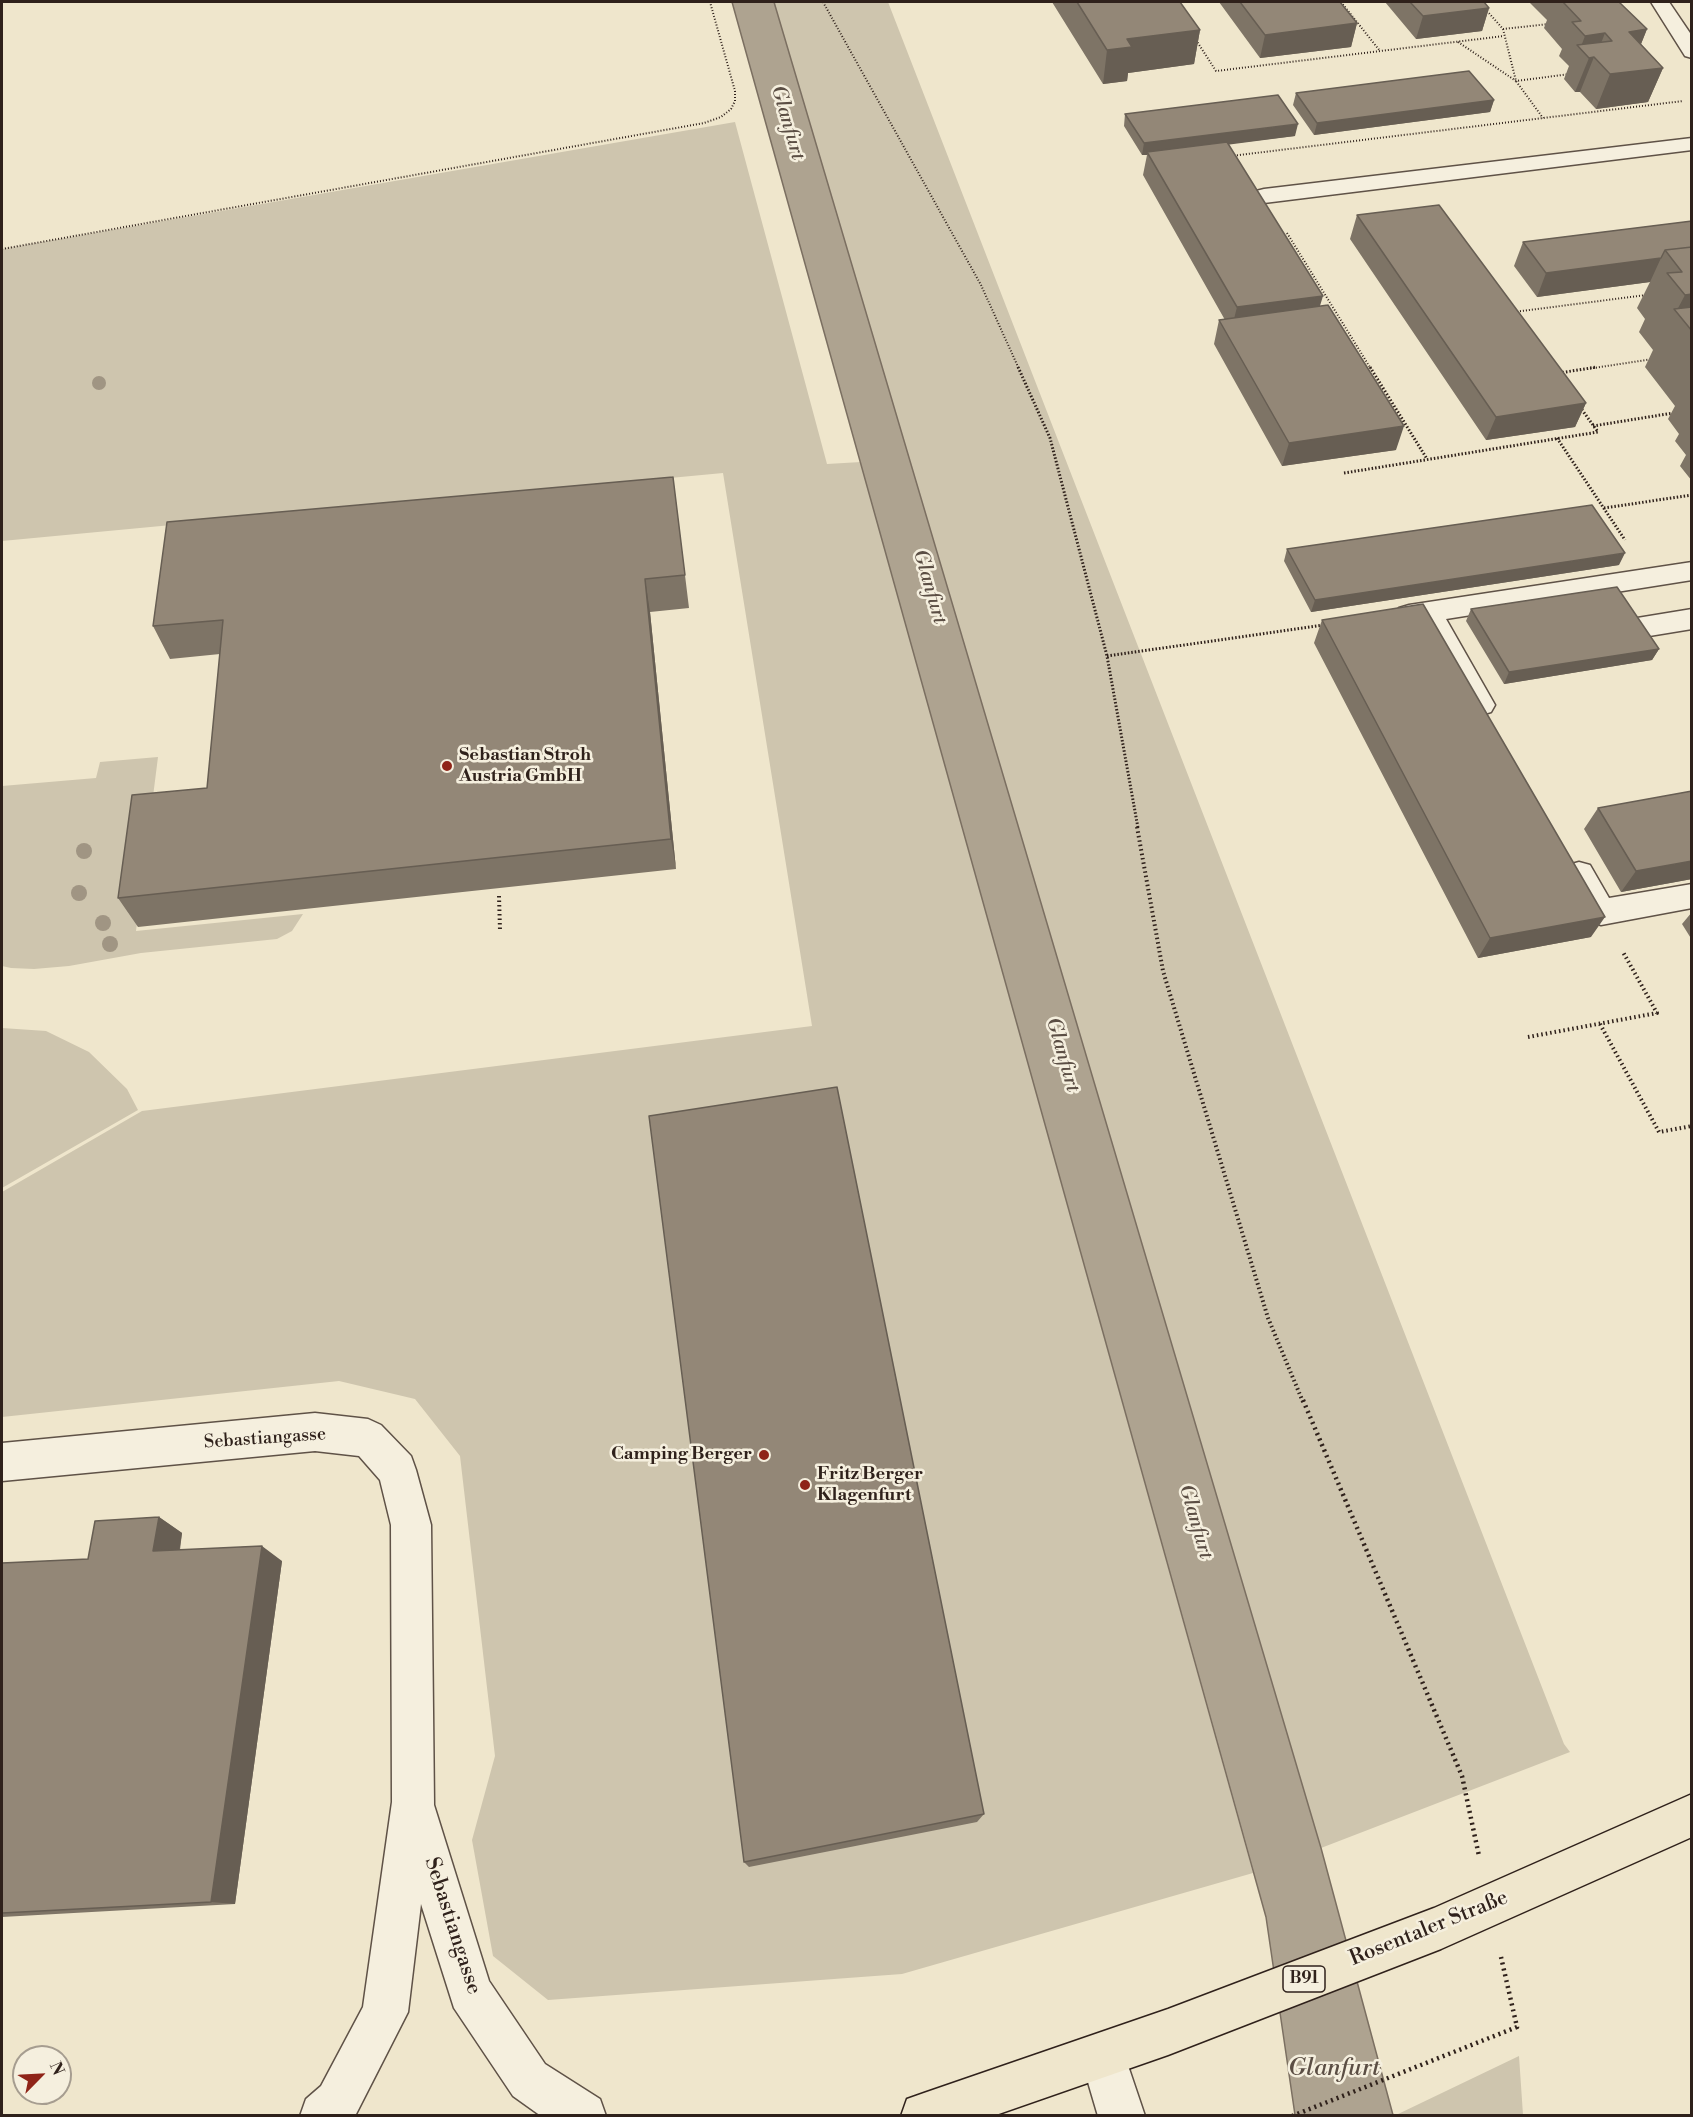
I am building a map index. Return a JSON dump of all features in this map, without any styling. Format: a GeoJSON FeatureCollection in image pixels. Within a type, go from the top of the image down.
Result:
{"type":"FeatureCollection","features":[{"type":"Feature","properties":{"kind":"main road","name":"Rosentaler Straße"},"geometry":{"type":"LineString","coordinates":[[924,2115],[1168,2032],[1441,1927],[1692,1815]]}},
{"type":"Feature","properties":{"kind":"street"},"geometry":{"type":"LineString","coordinates":[[1660,2],[1692,52]]}},
{"type":"Feature","properties":{"kind":"street"},"geometry":{"type":"LineString","coordinates":[[1264,196],[1692,144]]}},
{"type":"Feature","properties":{"kind":"street"},"geometry":{"type":"LineString","coordinates":[[1328,625],[1692,572]]}},
{"type":"Feature","properties":{"kind":"street"},"geometry":{"type":"LineString","coordinates":[[1428,612],[1494,726]]}},
{"type":"Feature","properties":{"kind":"street"},"geometry":{"type":"LineString","coordinates":[[1631,629],[1692,619]]}},
{"type":"Feature","properties":{"kind":"street"},"geometry":{"type":"LineString","coordinates":[[1565,850],[1601,912],[1692,896]]}},
{"type":"Feature","properties":{"kind":"street","name":"Sebastiangasse"},"geometry":{"type":"LineString","coordinates":[[2,1462],[315,1432],[368,1438],[398,1470],[411,1525],[413,1802],[385,2013],[337,2102],[323,2115]]}},
{"type":"Feature","properties":{"kind":"street","name":"Sebastiangasse"},"geometry":{"type":"LineString","coordinates":[[413,1802],[470,1992],[529,2080],[583,2115]]}},
{"type":"Feature","properties":{"kind":"street"},"geometry":{"type":"LineString","coordinates":[[1103,2055],[1122,2115]]}},
{"type":"Feature","properties":{"kind":"path"},"geometry":{"type":"LineString","coordinates":[[2,249],[704,123],[721,117],[731,109],[735,101],[735,91],[710,2]]}},
{"type":"Feature","properties":{"kind":"path"},"geometry":{"type":"LineString","coordinates":[[823,2],[981,285],[1050,438],[1107,656],[1163,971],[1268,1318],[1462,1776],[1517,2027],[1292,2115]]}},
{"type":"Feature","properties":{"kind":"path"},"geometry":{"type":"LineString","coordinates":[[1341,2],[1380,51]]}},
{"type":"Feature","properties":{"kind":"path"},"geometry":{"type":"LineString","coordinates":[[1479,2],[1503,29],[1516,81]]}},
{"type":"Feature","properties":{"kind":"path"},"geometry":{"type":"LineString","coordinates":[[1503,29],[1556,23]]}},
{"type":"Feature","properties":{"kind":"path"},"geometry":{"type":"LineString","coordinates":[[1190,31],[1216,71],[1504,36]]}},
{"type":"Feature","properties":{"kind":"path"},"geometry":{"type":"LineString","coordinates":[[1458,42],[1516,81],[1544,118]]}},
{"type":"Feature","properties":{"kind":"path"},"geometry":{"type":"LineString","coordinates":[[1516,81],[1572,74]]}},
{"type":"Feature","properties":{"kind":"path"},"geometry":{"type":"LineString","coordinates":[[1228,157],[1683,101]]}},
{"type":"Feature","properties":{"kind":"path"},"geometry":{"type":"LineString","coordinates":[[1264,196],[1427,459]]}},
{"type":"Feature","properties":{"kind":"path"},"geometry":{"type":"LineString","coordinates":[[1518,321],[1512,313],[1647,295]]}},
{"type":"Feature","properties":{"kind":"path"},"geometry":{"type":"LineString","coordinates":[[1562,382],[1555,374],[1658,358]]}},
{"type":"Feature","properties":{"kind":"path"},"geometry":{"type":"LineString","coordinates":[[1344,473],[1598,432],[1574,400]]}},
{"type":"Feature","properties":{"kind":"path"},"geometry":{"type":"LineString","coordinates":[[1593,426],[1678,412]]}},
{"type":"Feature","properties":{"kind":"path"},"geometry":{"type":"LineString","coordinates":[[1557,438],[1651,578]]}},
{"type":"Feature","properties":{"kind":"path"},"geometry":{"type":"LineString","coordinates":[[1604,508],[1692,495]]}},
{"type":"Feature","properties":{"kind":"path"},"geometry":{"type":"LineString","coordinates":[[1107,656],[1328,625]]}},
{"type":"Feature","properties":{"kind":"path"},"geometry":{"type":"LineString","coordinates":[[499,896],[500,930]]}},
{"type":"Feature","properties":{"kind":"path"},"geometry":{"type":"LineString","coordinates":[[1528,1037],[1657,1013],[1601,912]]}},
{"type":"Feature","properties":{"kind":"path"},"geometry":{"type":"LineString","coordinates":[[1600,1024],[1659,1132],[1692,1126]]}},
{"type":"Feature","properties":{"kind":"shaded area"},"geometry":{"type":"Polygon","coordinates":[[[774,2],[888,2],[1564,1744],[1570,1752],[1321,1848],[774,2]]]}},
{"type":"Feature","properties":{"kind":"shaded area"},"geometry":{"type":"Polygon","coordinates":[[[735,122],[827,464],[861,462],[1253,1873],[902,1974],[548,2000],[493,1956],[472,1840],[495,1756],[460,1456],[415,1399],[339,1381],[2,1417],[2,1192],[142,1111],[812,1026],[723,473],[2,541],[2,249],[735,122]]]}},
{"type":"Feature","properties":{"kind":"shaded area"},"geometry":{"type":"Polygon","coordinates":[[[158,757],[136,931],[303,914],[292,931],[277,939],[141,953],[69,966],[34,969],[2,966],[2,786],[96,778],[100,762],[158,757]]]}},
{"type":"Feature","properties":{"kind":"shaded area"},"geometry":{"type":"Polygon","coordinates":[[[2,1028],[46,1031],[89,1052],[127,1089],[138,1110],[2,1188],[2,1028]]]}},
{"type":"Feature","properties":{"kind":"shaded area"},"geometry":{"type":"Polygon","coordinates":[[[1519,2056],[1523,2115],[1396,2115],[1519,2056]]]}},
{"type":"Feature","properties":{"kind":"water","name":"Glanfurt"},"geometry":{"type":"Polygon","coordinates":[[[732,2],[774,2],[1321,1848],[1393,2115],[1295,2115],[1266,1917],[732,2]]]}},
{"type":"Feature","properties":{"kind":"building"},"geometry":{"type":"Polygon","coordinates":[[[1077,2],[1180,2],[1200,30],[1127,39],[1132,47],[1107,50],[1077,2]]]}},
{"type":"Feature","properties":{"kind":"building"},"geometry":{"type":"Polygon","coordinates":[[[1240,2],[1340,2],[1357,23],[1265,35],[1240,2]]]}},
{"type":"Feature","properties":{"kind":"building"},"geometry":{"type":"Polygon","coordinates":[[[1410,2],[1484,2],[1489,8],[1423,16],[1410,2]]]}},
{"type":"Feature","properties":{"kind":"building"},"geometry":{"type":"Polygon","coordinates":[[[1563,2],[1619,2],[1647,29],[1629,32],[1663,68],[1610,74],[1594,57],[1589,58],[1577,45],[1612,41],[1605,33],[1585,36],[1572,22],[1581,21],[1563,2]]]}},
{"type":"Feature","properties":{"kind":"building"},"geometry":{"type":"Polygon","coordinates":[[[1469,71],[1494,100],[1317,123],[1296,93],[1469,71]]]}},
{"type":"Feature","properties":{"kind":"building"},"geometry":{"type":"Polygon","coordinates":[[[1278,95],[1298,124],[1144,143],[1125,114],[1278,95]]]}},
{"type":"Feature","properties":{"kind":"building"},"geometry":{"type":"Polygon","coordinates":[[[1227,142],[1323,296],[1237,307],[1147,152],[1227,142]]]}},
{"type":"Feature","properties":{"kind":"building"},"geometry":{"type":"Polygon","coordinates":[[[1439,205],[1586,403],[1496,417],[1357,215],[1439,205]]]}},
{"type":"Feature","properties":{"kind":"building"},"geometry":{"type":"Polygon","coordinates":[[[1692,221],[1692,247],[1665,250],[1661,258],[1546,273],[1523,242],[1692,221]]]}},
{"type":"Feature","properties":{"kind":"building"},"geometry":{"type":"Polygon","coordinates":[[[1692,247],[1692,294],[1685,295],[1667,273],[1682,272],[1665,250],[1692,247]]]}},
{"type":"Feature","properties":{"kind":"building"},"geometry":{"type":"Polygon","coordinates":[[[1328,305],[1404,426],[1289,443],[1219,320],[1328,305]]]}},
{"type":"Feature","properties":{"kind":"building"},"geometry":{"type":"Polygon","coordinates":[[[1692,307],[1692,331],[1674,309],[1692,307]]]}},
{"type":"Feature","properties":{"kind":"building","name":"Sebastian Stroh Austria GmbH"},"geometry":{"type":"Polygon","coordinates":[[[673,477],[685,575],[645,579],[671,839],[118,898],[132,795],[207,788],[223,620],[153,626],[167,522],[673,477]]]}},
{"type":"Feature","properties":{"kind":"building"},"geometry":{"type":"Polygon","coordinates":[[[1592,505],[1625,553],[1315,600],[1287,549],[1592,505]]]}},
{"type":"Feature","properties":{"kind":"building"},"geometry":{"type":"Polygon","coordinates":[[[1617,587],[1659,649],[1509,672],[1471,609],[1617,587]]]}},
{"type":"Feature","properties":{"kind":"building"},"geometry":{"type":"Polygon","coordinates":[[[1423,604],[1605,917],[1490,938],[1322,620],[1423,604]]]}},
{"type":"Feature","properties":{"kind":"building"},"geometry":{"type":"Polygon","coordinates":[[[1692,791],[1692,861],[1636,871],[1598,808],[1692,791]]]}},
{"type":"Feature","properties":{"kind":"building","name":"Fritz Berger Klagenfurt"},"geometry":{"type":"Polygon","coordinates":[[[837,1087],[984,1814],[744,1862],[649,1116],[837,1087]]]}},
{"type":"Feature","properties":{"kind":"building"},"geometry":{"type":"Polygon","coordinates":[[[159,1517],[153,1551],[262,1546],[211,1902],[2,1913],[2,1563],[88,1559],[95,1521],[159,1517]]]}},
{"type":"Feature","properties":{"kind":"place","name":"Sebastian Stroh Austria GmbH"},"geometry":{"type":"Point","coordinates":[447,766]}},
{"type":"Feature","properties":{"kind":"place","name":"Camping Berger"},"geometry":{"type":"Point","coordinates":[764,1455]}},
{"type":"Feature","properties":{"kind":"place","name":"Fritz Berger Klagenfurt"},"geometry":{"type":"Point","coordinates":[805,1485]}}]}
